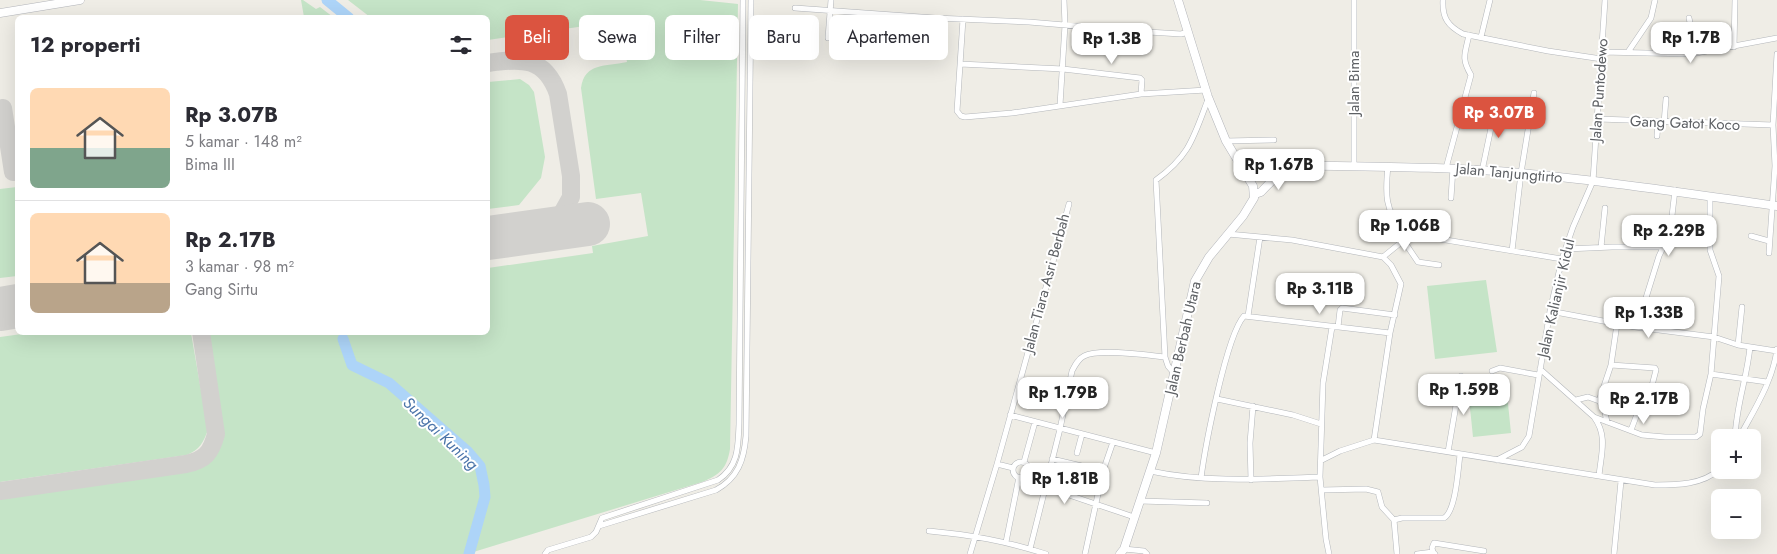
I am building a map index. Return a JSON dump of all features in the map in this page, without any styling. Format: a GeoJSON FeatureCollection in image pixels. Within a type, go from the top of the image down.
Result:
{"type":"FeatureCollection","features":[{"type":"Feature","properties":{"kind":"street"},"geometry":{"type":"LineString","coordinates":[[0,12],[80,0]]}},
{"type":"Feature","properties":{"kind":"street"},"geometry":{"type":"LineString","coordinates":[[545,554],[548,550],[591,537],[602,518],[710,484],[724,476],[734,464],[737,456],[739,424],[743,0]]}},
{"type":"Feature","properties":{"kind":"street"},"geometry":{"type":"LineString","coordinates":[[598,526],[716,490],[731,480],[744,458],[746,436],[751,0]]}},
{"type":"Feature","properties":{"kind":"street"},"geometry":{"type":"LineString","coordinates":[[828,38],[831,0]]}},
{"type":"Feature","properties":{"kind":"street"},"geometry":{"type":"LineString","coordinates":[[1060,105],[1065,25],[1064,0]]}},
{"type":"Feature","properties":{"kind":"street"},"geometry":{"type":"LineString","coordinates":[[1178,0],[1206,90],[1226,142],[1253,186],[1255,194],[1261,192],[1287,166]]}},
{"type":"Feature","properties":{"kind":"street","name":"Jalan Bima"},"geometry":{"type":"LineString","coordinates":[[1354,0],[1354,166]]}},
{"type":"Feature","properties":{"kind":"street"},"geometry":{"type":"LineString","coordinates":[[1443,0],[1443,13],[1447,22],[1452,28],[1469,35],[1602,59]]}},
{"type":"Feature","properties":{"kind":"street"},"geometry":{"type":"LineString","coordinates":[[1481,37],[1490,0]]}},
{"type":"Feature","properties":{"kind":"street","name":"Jalan Puntodewo"},"geometry":{"type":"LineString","coordinates":[[1593,180],[1605,0]]}},
{"type":"Feature","properties":{"kind":"street"},"geometry":{"type":"LineString","coordinates":[[1628,52],[1651,18],[1654,0]]}},
{"type":"Feature","properties":{"kind":"street"},"geometry":{"type":"LineString","coordinates":[[1734,0],[1734,47]]}},
{"type":"Feature","properties":{"kind":"street"},"geometry":{"type":"LineString","coordinates":[[795,8],[1181,34],[1188,32]]}},
{"type":"Feature","properties":{"kind":"street"},"geometry":{"type":"LineString","coordinates":[[1689,18],[1696,53]]}},
{"type":"Feature","properties":{"kind":"street"},"geometry":{"type":"LineString","coordinates":[[962,19],[957,111],[965,118],[1141,94],[1206,90]]}},
{"type":"Feature","properties":{"kind":"street"},"geometry":{"type":"LineString","coordinates":[[1451,198],[1450,168],[1471,75],[1464,64],[1469,35]]}},
{"type":"Feature","properties":{"kind":"street"},"geometry":{"type":"LineString","coordinates":[[1602,52],[1696,53],[1777,38]]}},
{"type":"Feature","properties":{"kind":"street"},"geometry":{"type":"LineString","coordinates":[[1769,253],[1774,206],[1772,126],[1777,54]]}},
{"type":"Feature","properties":{"kind":"street"},"geometry":{"type":"LineString","coordinates":[[960,64],[1063,69],[1140,78],[1143,83],[1141,94]]}},
{"type":"Feature","properties":{"kind":"street"},"geometry":{"type":"LineString","coordinates":[[1512,251],[1521,173],[1534,93]]}},
{"type":"Feature","properties":{"kind":"street"},"geometry":{"type":"LineString","coordinates":[[1657,136],[1666,99]]}},
{"type":"Feature","properties":{"kind":"street"},"geometry":{"type":"LineString","coordinates":[[1174,373],[1170,370],[1165,357],[1156,180],[1182,158],[1192,142],[1207,102],[1210,100]]}},
{"type":"Feature","properties":{"kind":"street"},"geometry":{"type":"LineString","coordinates":[[1482,170],[1496,104]]}},
{"type":"Feature","properties":{"kind":"street","name":"Gang Gatot Koco"},"geometry":{"type":"LineString","coordinates":[[1598,119],[1772,126]]}},
{"type":"Feature","properties":{"kind":"street"},"geometry":{"type":"LineString","coordinates":[[1226,142],[1274,140]]}},
{"type":"Feature","properties":{"kind":"street"},"geometry":{"type":"LineString","coordinates":[[741,150],[749,153]]}},
{"type":"Feature","properties":{"kind":"street","name":"Jalan Tanjungtirto"},"geometry":{"type":"LineString","coordinates":[[1239,166],[1243,164],[1388,166],[1482,170],[1675,190],[1774,206]]}},
{"type":"Feature","properties":{"kind":"street"},"geometry":{"type":"LineString","coordinates":[[1388,166],[1387,202],[1392,216],[1418,262],[1439,265]]}},
{"type":"Feature","properties":{"kind":"street","name":"Jalan Kalianjir Kidul"},"geometry":{"type":"LineString","coordinates":[[1497,460],[1518,450],[1526,443],[1530,432],[1550,311],[1562,259],[1593,180]]}},
{"type":"Feature","properties":{"kind":"street"},"geometry":{"type":"LineString","coordinates":[[1640,328],[1645,301],[1662,247],[1670,233],[1675,190]]}},
{"type":"Feature","properties":{"kind":"street","name":"Jalan Berbah Utara"},"geometry":{"type":"LineString","coordinates":[[1122,552],[1156,453],[1195,281],[1205,262],[1243,216],[1255,194]]}},
{"type":"Feature","properties":{"kind":"street"},"geometry":{"type":"LineString","coordinates":[[1594,417],[1642,435],[1653,437],[1696,437],[1700,434],[1711,374],[1719,276],[1710,250],[1710,196]]}},
{"type":"Feature","properties":{"kind":"street","name":"Jalan Tiara Asri Berbah"},"geometry":{"type":"LineString","coordinates":[[970,554],[998,464],[1069,204]]}},
{"type":"Feature","properties":{"kind":"street"},"geometry":{"type":"LineString","coordinates":[[1601,247],[1605,208]]}},
{"type":"Feature","properties":{"kind":"street"},"geometry":{"type":"LineString","coordinates":[[1228,234],[1292,240],[1383,257],[1391,265],[1401,284],[1390,333],[1374,440]]}},
{"type":"Feature","properties":{"kind":"street"},"geometry":{"type":"LineString","coordinates":[[1402,235],[1562,259]]}},
{"type":"Feature","properties":{"kind":"street"},"geometry":{"type":"LineString","coordinates":[[1383,257],[1399,244],[1402,235]]}},
{"type":"Feature","properties":{"kind":"street"},"geometry":{"type":"LineString","coordinates":[[1751,236],[1769,241]]}},
{"type":"Feature","properties":{"kind":"street"},"geometry":{"type":"LineString","coordinates":[[1248,316],[1260,237]]}},
{"type":"Feature","properties":{"kind":"street"},"geometry":{"type":"LineString","coordinates":[[1566,249],[1662,247]]}},
{"type":"Feature","properties":{"kind":"street"},"geometry":{"type":"LineString","coordinates":[[1738,345],[1742,307]]}},
{"type":"Feature","properties":{"kind":"street"},"geometry":{"type":"LineString","coordinates":[[1330,554],[1326,539],[1320,477],[1322,460],[1321,424],[1323,383],[1335,327],[1342,308],[1394,315]]}},
{"type":"Feature","properties":{"kind":"street"},"geometry":{"type":"LineString","coordinates":[[1550,311],[1640,328],[1714,338],[1738,345],[1777,350],[1767,382],[1742,429]]}},
{"type":"Feature","properties":{"kind":"street"},"geometry":{"type":"LineString","coordinates":[[1202,478],[1205,452],[1217,399],[1236,329],[1242,319],[1248,316],[1390,333]]}},
{"type":"Feature","properties":{"kind":"street"},"geometry":{"type":"LineString","coordinates":[[1599,401],[1611,365],[1618,324]]}},
{"type":"Feature","properties":{"kind":"street"},"geometry":{"type":"LineString","coordinates":[[1737,429],[1737,412],[1749,364],[1750,347]]}},
{"type":"Feature","properties":{"kind":"street"},"geometry":{"type":"LineString","coordinates":[[1030,549],[1060,429],[1072,371],[1081,357],[1096,353],[1165,357]]}},
{"type":"Feature","properties":{"kind":"street"},"geometry":{"type":"LineString","coordinates":[[1611,365],[1655,368],[1656,370],[1648,400],[1639,409],[1631,430]]}},
{"type":"Feature","properties":{"kind":"street"},"geometry":{"type":"LineString","coordinates":[[1492,371],[1500,368],[1539,372],[1576,400],[1594,417],[1600,426],[1603,438],[1599,476]]}},
{"type":"Feature","properties":{"kind":"street"},"geometry":{"type":"LineString","coordinates":[[1711,374],[1767,382]]}},
{"type":"Feature","properties":{"kind":"street"},"geometry":{"type":"LineString","coordinates":[[1448,452],[1461,376]]}},
{"type":"Feature","properties":{"kind":"street"},"geometry":{"type":"LineString","coordinates":[[1576,400],[1588,398],[1599,401],[1604,408],[1607,422]]}},
{"type":"Feature","properties":{"kind":"street"},"geometry":{"type":"LineString","coordinates":[[1217,399],[1253,406],[1321,424]]}},
{"type":"Feature","properties":{"kind":"street"},"geometry":{"type":"LineString","coordinates":[[1251,480],[1250,443],[1253,406]]}},
{"type":"Feature","properties":{"kind":"street"},"geometry":{"type":"LineString","coordinates":[[1010,415],[1156,453]]}},
{"type":"Feature","properties":{"kind":"street"},"geometry":{"type":"LineString","coordinates":[[1024,462],[1035,422]]}},
{"type":"Feature","properties":{"kind":"street"},"geometry":{"type":"LineString","coordinates":[[1077,453],[1082,434]]}},
{"type":"Feature","properties":{"kind":"street"},"geometry":{"type":"LineString","coordinates":[[1322,460],[1340,451],[1374,440],[1655,485],[1680,484],[1706,478],[1711,475]]}},
{"type":"Feature","properties":{"kind":"street"},"geometry":{"type":"LineString","coordinates":[[1085,554],[1103,471],[1113,442]]}},
{"type":"Feature","properties":{"kind":"street"},"geometry":{"type":"LineString","coordinates":[[1394,520],[1402,518],[1444,518],[1448,516],[1452,508],[1460,455]]}},
{"type":"Feature","properties":{"kind":"street"},"geometry":{"type":"LineString","coordinates":[[1052,458],[1103,471]]}},
{"type":"Feature","properties":{"kind":"street"},"geometry":{"type":"LineString","coordinates":[[1013,468],[1017,463],[1024,462]]}},
{"type":"Feature","properties":{"kind":"street"},"geometry":{"type":"LineString","coordinates":[[1020,477],[1025,476],[1028,472],[1028,466],[1024,462]]}},
{"type":"Feature","properties":{"kind":"street"},"geometry":{"type":"LineString","coordinates":[[998,464],[1013,468]]}},
{"type":"Feature","properties":{"kind":"street"},"geometry":{"type":"LineString","coordinates":[[1013,468],[1014,473],[1020,477]]}},
{"type":"Feature","properties":{"kind":"street"},"geometry":{"type":"LineString","coordinates":[[1150,471],[1202,478],[1251,480],[1320,477]]}},
{"type":"Feature","properties":{"kind":"street"},"geometry":{"type":"LineString","coordinates":[[1028,472],[1047,478],[1066,494],[1134,517]]}},
{"type":"Feature","properties":{"kind":"street"},"geometry":{"type":"LineString","coordinates":[[1006,542],[1020,477]]}},
{"type":"Feature","properties":{"kind":"street"},"geometry":{"type":"LineString","coordinates":[[1614,554],[1621,481]]}},
{"type":"Feature","properties":{"kind":"street"},"geometry":{"type":"LineString","coordinates":[[1322,490],[1376,490],[1384,510],[1394,520],[1397,554]]}},
{"type":"Feature","properties":{"kind":"street"},"geometry":{"type":"LineString","coordinates":[[1140,501],[1207,503]]}},
{"type":"Feature","properties":{"kind":"street"},"geometry":{"type":"LineString","coordinates":[[929,531],[975,535],[1046,554]]}},
{"type":"Feature","properties":{"kind":"street"},"geometry":{"type":"LineString","coordinates":[[1417,554],[1434,553],[1432,548],[1434,543],[1484,551]]}},
{"type":"Feature","properties":{"kind":"street"},"geometry":{"type":"LineString","coordinates":[[1122,552],[1144,551],[1147,554]]}},
{"type":"Feature","properties":{"kind":"green space"},"geometry":{"type":"Polygon","coordinates":[[[301,0],[316,9],[320,7],[330,15],[304,15],[301,0]]]}},
{"type":"Feature","properties":{"kind":"green space"},"geometry":{"type":"Polygon","coordinates":[[[348,0],[700,0],[738,4],[738,15],[665,15],[665,60],[737,60],[730,449],[722,470],[714,477],[702,482],[467,554],[0,554],[0,498],[193,470],[211,457],[221,441],[223,425],[209,335],[490,335],[490,268],[593,253],[592,246],[648,236],[641,193],[596,199],[581,88],[587,74],[597,67],[627,62],[627,60],[655,60],[655,15],[579,15],[579,27],[569,28],[569,15],[505,15],[505,38],[490,40],[490,15],[367,15],[348,0]]]}},
{"type":"Feature","properties":{"kind":"green space"},"geometry":{"type":"Polygon","coordinates":[[[520,79],[529,85],[534,92],[545,157],[541,178],[519,205],[490,209],[490,82],[520,79]]]}},
{"type":"Feature","properties":{"kind":"green space"},"geometry":{"type":"Polygon","coordinates":[[[15,187],[15,276],[0,278],[0,189],[15,187]]]}},
{"type":"Feature","properties":{"kind":"green space"},"geometry":{"type":"Polygon","coordinates":[[[1486,280],[1497,352],[1435,359],[1427,286],[1486,280]]]}},
{"type":"Feature","properties":{"kind":"green space"},"geometry":{"type":"Polygon","coordinates":[[[15,335],[191,335],[208,430],[203,442],[198,448],[187,455],[0,482],[0,337],[15,335]]]}},
{"type":"Feature","properties":{"kind":"green space"},"geometry":{"type":"Polygon","coordinates":[[[1507,394],[1511,433],[1473,437],[1469,398],[1507,394]]]}},
{"type":"Feature","properties":{"kind":"waterway","name":"Sungai Kuning"},"geometry":{"type":"LineString","coordinates":[[327,0],[345,15]]}},
{"type":"Feature","properties":{"kind":"waterway","name":"Sungai Kuning"},"geometry":{"type":"LineString","coordinates":[[343,339],[352,365],[389,383],[468,452],[480,466],[485,497],[469,554]]}},
{"type":"Feature","properties":{"kind":"taxiway"},"geometry":{"type":"LineString","coordinates":[[490,63],[522,61],[531,63],[546,73],[553,82],[558,94],[571,176],[571,197],[561,215],[550,225],[528,232]]}},
{"type":"Feature","properties":{"kind":"taxiway"},"geometry":{"type":"LineString","coordinates":[[3,108],[13,172]]}},
{"type":"Feature","properties":{"kind":"taxiway"},"geometry":{"type":"LineString","coordinates":[[0,491],[186,464],[203,458],[212,446],[216,434],[201,335]]}},
{"type":"Feature","properties":{"kind":"runway"},"geometry":{"type":"LineString","coordinates":[[490,238],[588,224]]}},
{"type":"Feature","properties":{"kind":"runway"},"geometry":{"type":"LineString","coordinates":[[0,309],[15,306]]}}]}
